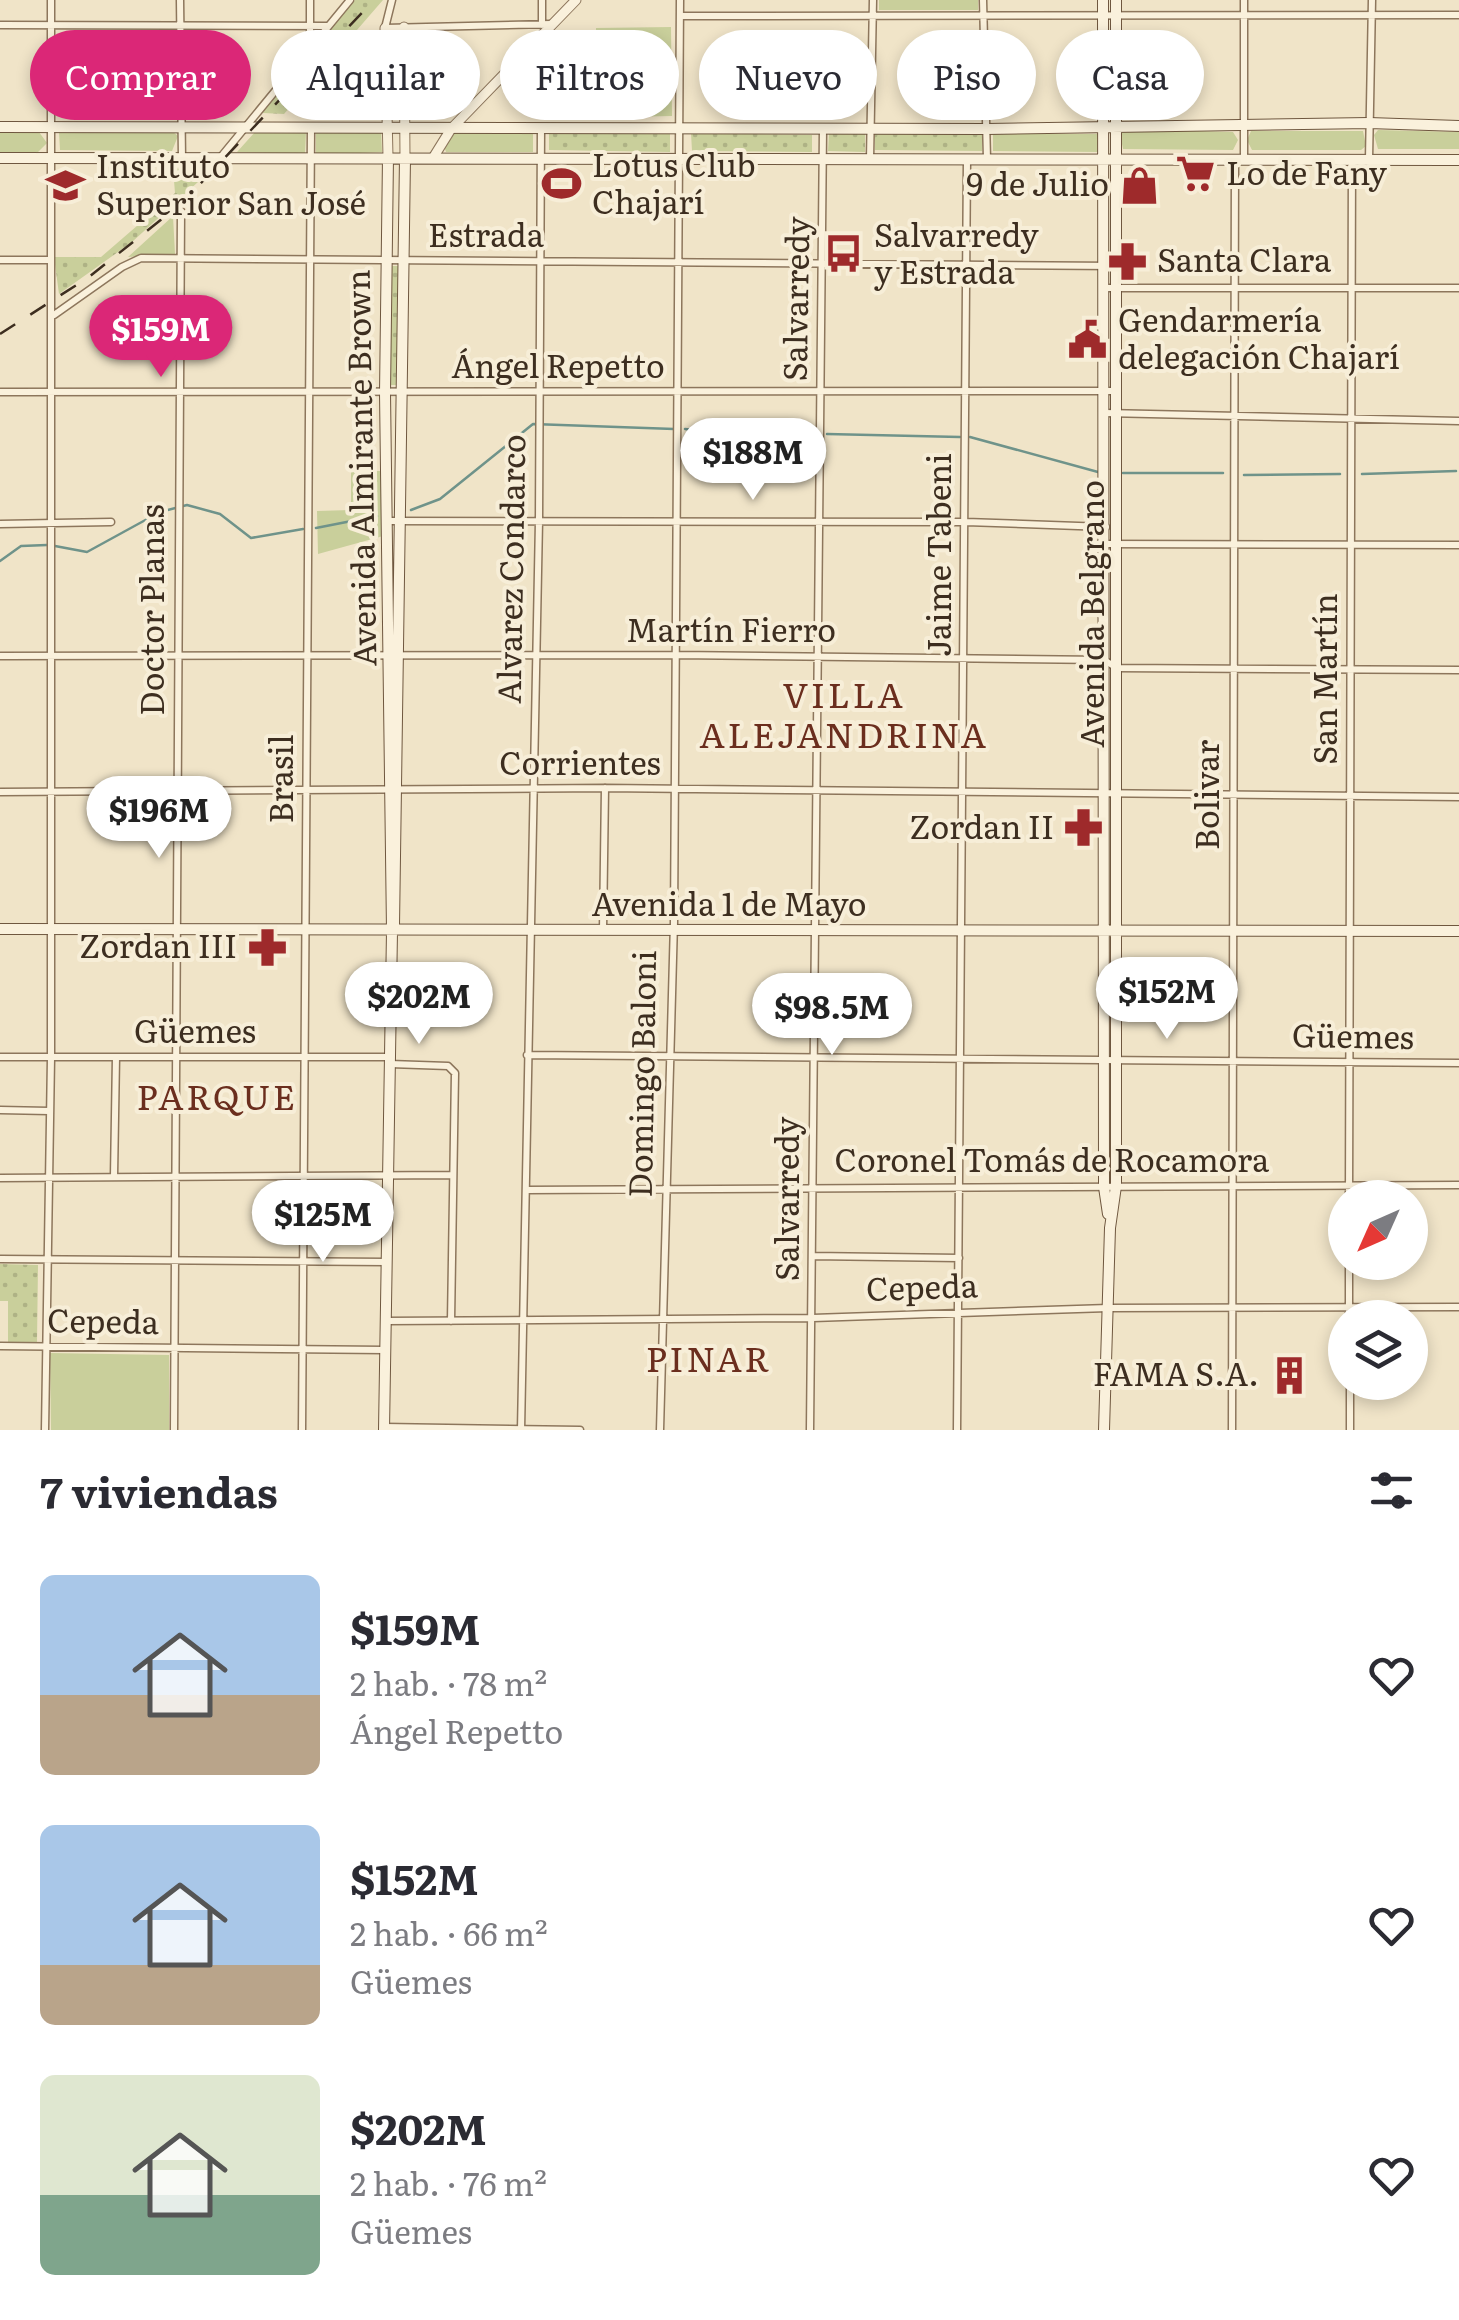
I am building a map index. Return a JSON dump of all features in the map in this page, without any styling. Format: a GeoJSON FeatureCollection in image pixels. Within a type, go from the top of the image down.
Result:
{"type":"FeatureCollection","features":[{"type":"Feature","properties":{"kind":"main road","name":"Avenida Belgrano"},"geometry":{"type":"LineString","coordinates":[[1103,0],[1103,126],[1116,266],[1118,414],[1111,527],[1104,544],[1104,930],[1110,1060],[1104,1430]]}},
{"type":"Feature","properties":{"kind":"main road","name":"Avenida Belgrano"},"geometry":{"type":"LineString","coordinates":[[1110,1060],[1117,930],[1118,544],[1111,527],[1103,288],[1109,160],[1116,126],[1116,0]]}},
{"type":"Feature","properties":{"kind":"main road"},"geometry":{"type":"LineString","coordinates":[[0,127],[986,129],[1369,122],[1459,126]]}},
{"type":"Feature","properties":{"kind":"main road","name":"Avenida Almirante Brown"},"geometry":{"type":"LineString","coordinates":[[388,156],[385,392],[395,521]]}},
{"type":"Feature","properties":{"kind":"main road"},"geometry":{"type":"LineString","coordinates":[[0,158],[1459,160]]}},
{"type":"Feature","properties":{"kind":"main road","name":"Avenida Almirante Brown"},"geometry":{"type":"LineString","coordinates":[[384,1428],[392,932],[397,912],[395,521],[403,393],[405,158]]}},
{"type":"Feature","properties":{"kind":"main road","name":"Avenida 1 de Mayo"},"geometry":{"type":"LineString","coordinates":[[0,929],[1459,931]]}},
{"type":"Feature","properties":{"kind":"street"},"geometry":{"type":"LineString","coordinates":[[44,1430],[51,1058],[51,0]]}},
{"type":"Feature","properties":{"kind":"street"},"geometry":{"type":"LineString","coordinates":[[180,0],[182,158]]}},
{"type":"Feature","properties":{"kind":"street"},"geometry":{"type":"LineString","coordinates":[[310,0],[310,28]]}},
{"type":"Feature","properties":{"kind":"street"},"geometry":{"type":"LineString","coordinates":[[324,30],[350,0]]}},
{"type":"Feature","properties":{"kind":"street"},"geometry":{"type":"LineString","coordinates":[[542,0],[547,24]]}},
{"type":"Feature","properties":{"kind":"street"},"geometry":{"type":"LineString","coordinates":[[433,158],[450,129],[547,24],[576,0]]}},
{"type":"Feature","properties":{"kind":"street","name":"Domingo Baloni"},"geometry":{"type":"LineString","coordinates":[[660,1430],[676,789],[680,0]]}},
{"type":"Feature","properties":{"kind":"street"},"geometry":{"type":"LineString","coordinates":[[870,160],[873,0]]}},
{"type":"Feature","properties":{"kind":"street"},"geometry":{"type":"LineString","coordinates":[[983,0],[987,160]]}},
{"type":"Feature","properties":{"kind":"street","name":"Bolivar"},"geometry":{"type":"LineString","coordinates":[[1232,1430],[1234,415],[1239,160],[1244,126],[1244,0]]}},
{"type":"Feature","properties":{"kind":"street"},"geometry":{"type":"LineString","coordinates":[[1369,160],[1372,0]]}},
{"type":"Feature","properties":{"kind":"street","name":"Avenida Almirante Brown"},"geometry":{"type":"LineString","coordinates":[[388,156],[385,28],[390,2]]}},
{"type":"Feature","properties":{"kind":"street"},"geometry":{"type":"LineString","coordinates":[[681,16],[1459,14]]}},
{"type":"Feature","properties":{"kind":"street"},"geometry":{"type":"LineString","coordinates":[[0,24],[328,26]]}},
{"type":"Feature","properties":{"kind":"street"},"geometry":{"type":"LineString","coordinates":[[385,28],[547,24]]}},
{"type":"Feature","properties":{"kind":"street","name":"Avenida Almirante Brown"},"geometry":{"type":"LineString","coordinates":[[404,27],[405,158]]}},
{"type":"Feature","properties":{"kind":"street"},"geometry":{"type":"LineString","coordinates":[[219,159],[271,94]]}},
{"type":"Feature","properties":{"kind":"street","name":"Brasil"},"geometry":{"type":"LineString","coordinates":[[302,1430],[311,128]]}},
{"type":"Feature","properties":{"kind":"street","name":"Alvarez Condarco"},"geometry":{"type":"LineString","coordinates":[[522,1429],[539,520],[541,128]]}},
{"type":"Feature","properties":{"kind":"street","name":"Salvarredy"},"geometry":{"type":"LineString","coordinates":[[810,1430],[823,129]]}},
{"type":"Feature","properties":{"kind":"street","name":"Jaime Tabeni"},"geometry":{"type":"LineString","coordinates":[[958,1430],[968,160]]}},
{"type":"Feature","properties":{"kind":"street","name":"San Martín"},"geometry":{"type":"LineString","coordinates":[[1349,1180],[1352,161]]}},
{"type":"Feature","properties":{"kind":"street","name":"Doctor Planas"},"geometry":{"type":"LineString","coordinates":[[174,1430],[182,211]]}},
{"type":"Feature","properties":{"kind":"street","name":"Estrada"},"geometry":{"type":"LineString","coordinates":[[52,316],[131,262],[179,259],[1116,266]]}},
{"type":"Feature","properties":{"kind":"street"},"geometry":{"type":"LineString","coordinates":[[0,260],[50,260]]}},
{"type":"Feature","properties":{"kind":"street"},"geometry":{"type":"LineString","coordinates":[[1103,288],[1459,288]]}},
{"type":"Feature","properties":{"kind":"street","name":"Ángel Repetto"},"geometry":{"type":"LineString","coordinates":[[0,392],[1116,391]]}},
{"type":"Feature","properties":{"kind":"street"},"geometry":{"type":"LineString","coordinates":[[1105,413],[1459,421]]}},
{"type":"Feature","properties":{"kind":"street"},"geometry":{"type":"LineString","coordinates":[[395,521],[966,522],[1111,527]]}},
{"type":"Feature","properties":{"kind":"street"},"geometry":{"type":"LineString","coordinates":[[0,524],[111,522]]}},
{"type":"Feature","properties":{"kind":"street"},"geometry":{"type":"LineString","coordinates":[[1104,544],[1459,545]]}},
{"type":"Feature","properties":{"kind":"street","name":"Martín Fierro"},"geometry":{"type":"LineString","coordinates":[[0,656],[677,655],[1104,660]]}},
{"type":"Feature","properties":{"kind":"street"},"geometry":{"type":"LineString","coordinates":[[1104,660],[1116,668],[1459,670]]}},
{"type":"Feature","properties":{"kind":"street"},"geometry":{"type":"LineString","coordinates":[[603,930],[605,788]]}},
{"type":"Feature","properties":{"kind":"street","name":"Corrientes"},"geometry":{"type":"LineString","coordinates":[[0,792],[605,788],[1459,798]]}},
{"type":"Feature","properties":{"kind":"street","name":"Güemes"},"geometry":{"type":"LineString","coordinates":[[526,1055],[1459,1063]]}},
{"type":"Feature","properties":{"kind":"street","name":"Güemes"},"geometry":{"type":"LineString","coordinates":[[0,1057],[306,1057],[448,1066],[455,1073],[453,1175]]}},
{"type":"Feature","properties":{"kind":"street"},"geometry":{"type":"LineString","coordinates":[[114,1176],[116,1057]]}},
{"type":"Feature","properties":{"kind":"street"},"geometry":{"type":"LineString","coordinates":[[0,1110],[49,1111]]}},
{"type":"Feature","properties":{"kind":"street"},"geometry":{"type":"LineString","coordinates":[[0,1178],[453,1175],[451,1321]]}},
{"type":"Feature","properties":{"kind":"street","name":"Coronel Tomás de Rocamora"},"geometry":{"type":"LineString","coordinates":[[1428,1186],[1459,1185]]}},
{"type":"Feature","properties":{"kind":"street","name":"Coronel Tomás de Rocamora"},"geometry":{"type":"LineString","coordinates":[[526,1190],[666,1186],[1328,1187]]}},
{"type":"Feature","properties":{"kind":"street"},"geometry":{"type":"LineString","coordinates":[[812,1256],[959,1258]]}},
{"type":"Feature","properties":{"kind":"street"},"geometry":{"type":"LineString","coordinates":[[0,1259],[387,1262]]}},
{"type":"Feature","properties":{"kind":"street","name":"Cepeda"},"geometry":{"type":"LineString","coordinates":[[386,1321],[813,1318],[960,1311],[1328,1305]]}},
{"type":"Feature","properties":{"kind":"street","name":"Cepeda"},"geometry":{"type":"LineString","coordinates":[[1428,1306],[1459,1307]]}},
{"type":"Feature","properties":{"kind":"street","name":"Cepeda"},"geometry":{"type":"LineString","coordinates":[[0,1346],[385,1350]]}},
{"type":"Feature","properties":{"kind":"street"},"geometry":{"type":"LineString","coordinates":[[1350,1400],[1350,1430]]}},
{"type":"Feature","properties":{"kind":"street"},"geometry":{"type":"LineString","coordinates":[[384,1428],[580,1430]]}},
{"type":"Feature","properties":{"kind":"green space"},"geometry":{"type":"Polygon","coordinates":[[[355,0],[383,0],[357,30],[329,30],[355,0]]]}},
{"type":"Feature","properties":{"kind":"green space"},"geometry":{"type":"Polygon","coordinates":[[[879,0],[978,0],[978,10],[879,10],[879,0]]]}},
{"type":"Feature","properties":{"kind":"green space"},"geometry":{"type":"Polygon","coordinates":[[[671,27],[671,30],[596,30],[671,27]]]}},
{"type":"Feature","properties":{"kind":"green space"},"geometry":{"type":"Polygon","coordinates":[[[271,97],[271,113],[263,113],[261,108],[271,97]]]}},
{"type":"Feature","properties":{"kind":"green space"},"geometry":{"type":"Polygon","coordinates":[[[1125,129],[1233,132],[1238,140],[1233,150],[1123,149],[1120,134],[1125,129]]]}},
{"type":"Feature","properties":{"kind":"green space"},"geometry":{"type":"Polygon","coordinates":[[[381,130],[382,152],[316,155],[316,132],[381,130]]]}},
{"type":"Feature","properties":{"kind":"green space"},"geometry":{"type":"Polygon","coordinates":[[[1378,130],[1459,132],[1459,149],[1378,149],[1374,135],[1378,130]]]}},
{"type":"Feature","properties":{"kind":"green space"},"geometry":{"type":"Polygon","coordinates":[[[1251,131],[1363,131],[1366,146],[1361,150],[1252,150],[1247,140],[1251,131]]]}},
{"type":"Feature","properties":{"kind":"green space"},"geometry":{"type":"Polygon","coordinates":[[[0,132],[39,132],[47,143],[37,153],[0,152],[0,132]]]}},
{"type":"Feature","properties":{"kind":"green space"},"geometry":{"type":"Polygon","coordinates":[[[59,132],[173,132],[178,136],[172,151],[60,150],[59,132]]]}},
{"type":"Feature","properties":{"kind":"green space"},"geometry":{"type":"Polygon","coordinates":[[[255,132],[306,132],[305,154],[237,152],[255,132]]]}},
{"type":"Feature","properties":{"kind":"green space"},"geometry":{"type":"Polygon","coordinates":[[[549,132],[670,134],[670,152],[549,150],[549,132]]]}},
{"type":"Feature","properties":{"kind":"green space"},"geometry":{"type":"Polygon","coordinates":[[[455,133],[533,133],[533,152],[446,152],[443,143],[455,133]]]}},
{"type":"Feature","properties":{"kind":"green space"},"geometry":{"type":"Polygon","coordinates":[[[691,133],[812,135],[812,152],[692,151],[691,133]]]}},
{"type":"Feature","properties":{"kind":"green space"},"geometry":{"type":"Polygon","coordinates":[[[875,133],[982,133],[982,151],[875,150],[875,133]]]}},
{"type":"Feature","properties":{"kind":"green space"},"geometry":{"type":"Polygon","coordinates":[[[829,134],[865,134],[865,152],[828,151],[829,134]]]}},
{"type":"Feature","properties":{"kind":"green space"},"geometry":{"type":"Polygon","coordinates":[[[993,134],[1100,134],[1100,152],[993,151],[993,134]]]}},
{"type":"Feature","properties":{"kind":"green space"},"geometry":{"type":"Polygon","coordinates":[[[173,168],[209,172],[132,242],[59,294],[54,257],[101,257],[175,193],[173,168]]]}},
{"type":"Feature","properties":{"kind":"green space"},"geometry":{"type":"Polygon","coordinates":[[[173,216],[175,254],[128,257],[173,216]]]}},
{"type":"Feature","properties":{"kind":"green space"},"geometry":{"type":"Polygon","coordinates":[[[391,266],[401,266],[399,385],[390,385],[391,266]]]}},
{"type":"Feature","properties":{"kind":"green space"},"geometry":{"type":"Polygon","coordinates":[[[351,471],[386,471],[383,536],[318,554],[317,511],[351,510],[351,471]]]}},
{"type":"Feature","properties":{"kind":"green space"},"geometry":{"type":"Polygon","coordinates":[[[0,1264],[38,1265],[37,1343],[8,1343],[8,1301],[0,1301],[0,1264]]]}},
{"type":"Feature","properties":{"kind":"green space"},"geometry":{"type":"Polygon","coordinates":[[[50,1353],[169,1355],[169,1430],[51,1430],[50,1353]]]}},
{"type":"Feature","properties":{"kind":"waterway"},"geometry":{"type":"LineString","coordinates":[[411,510],[440,499],[533,424],[674,429]]}},
{"type":"Feature","properties":{"kind":"waterway"},"geometry":{"type":"LineString","coordinates":[[685,429],[755,437],[816,434]]}},
{"type":"Feature","properties":{"kind":"waterway"},"geometry":{"type":"LineString","coordinates":[[827,434],[960,437]]}},
{"type":"Feature","properties":{"kind":"waterway"},"geometry":{"type":"LineString","coordinates":[[970,437],[1098,472]]}},
{"type":"Feature","properties":{"kind":"waterway"},"geometry":{"type":"LineString","coordinates":[[1362,474],[1456,471]]}},
{"type":"Feature","properties":{"kind":"waterway"},"geometry":{"type":"LineString","coordinates":[[1123,473],[1223,473]]}},
{"type":"Feature","properties":{"kind":"waterway"},"geometry":{"type":"LineString","coordinates":[[1244,475],[1340,474]]}},
{"type":"Feature","properties":{"kind":"waterway"},"geometry":{"type":"LineString","coordinates":[[55,546],[87,552],[160,512],[187,505],[220,514],[251,538],[303,529]]}},
{"type":"Feature","properties":{"kind":"waterway"},"geometry":{"type":"LineString","coordinates":[[316,528],[377,516]]}},
{"type":"Feature","properties":{"kind":"waterway"},"geometry":{"type":"LineString","coordinates":[[0,561],[21,546],[47,545]]}},
{"type":"Feature","properties":{"kind":"railway"},"geometry":{"type":"LineString","coordinates":[[0,334],[89,277],[182,203],[374,0]]}},
{"type":"Feature","properties":{"kind":"place","name":"Lo de Fany"},"geometry":{"type":"Point","coordinates":[1196,174]}},
{"type":"Feature","properties":{"kind":"place","name":"Lotus Club Chajarí"},"geometry":{"type":"Point","coordinates":[562,184]}},
{"type":"Feature","properties":{"kind":"place","name":"Instituto Superior San José"},"geometry":{"type":"Point","coordinates":[66,185]}},
{"type":"Feature","properties":{"kind":"place","name":"9 de Julio"},"geometry":{"type":"Point","coordinates":[1139,185]}},
{"type":"Feature","properties":{"kind":"place","name":"Salvarredy y Estrada"},"geometry":{"type":"Point","coordinates":[844,254]}},
{"type":"Feature","properties":{"kind":"place","name":"Santa Clara"},"geometry":{"type":"Point","coordinates":[1127,261]}},
{"type":"Feature","properties":{"kind":"place","name":"Gendarmería delegación Chajarí"},"geometry":{"type":"Point","coordinates":[1088,339]}},
{"type":"Feature","properties":{"kind":"place","name":"Zordan II"},"geometry":{"type":"Point","coordinates":[1084,828]}},
{"type":"Feature","properties":{"kind":"place","name":"Zordan III"},"geometry":{"type":"Point","coordinates":[267,947]}},
{"type":"Feature","properties":{"kind":"place","name":"FAMA S.A."},"geometry":{"type":"Point","coordinates":[1289,1375]}},
{"type":"Feature","properties":{"kind":"district","name":"VILLA ALEJANDRINA"},"geometry":{"type":"Point","coordinates":[844,716]}},
{"type":"Feature","properties":{"kind":"district","name":"PARQUE"},"geometry":{"type":"Point","coordinates":[217,1098]}},
{"type":"Feature","properties":{"kind":"district","name":"PINAR"},"geometry":{"type":"Point","coordinates":[709,1360]}}]}
